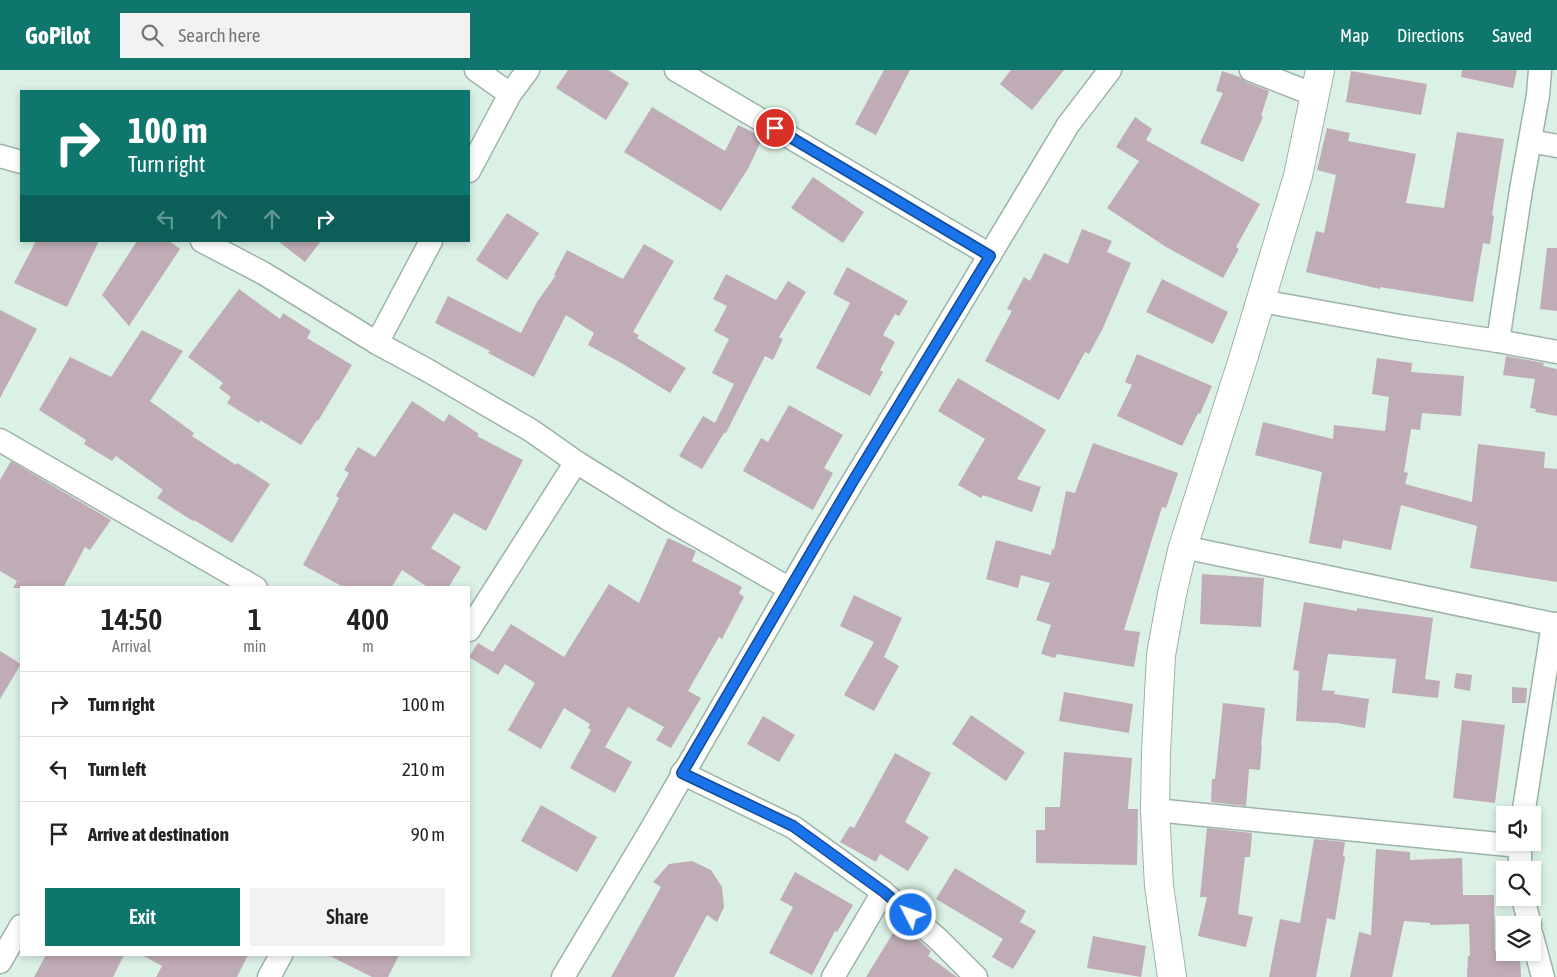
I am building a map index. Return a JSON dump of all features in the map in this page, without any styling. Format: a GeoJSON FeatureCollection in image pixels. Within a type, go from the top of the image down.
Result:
{"type":"FeatureCollection","features":[{"type":"Feature","properties":{"kind":"street"},"geometry":{"type":"LineString","coordinates":[[476,70],[510,94]]}},
{"type":"Feature","properties":{"kind":"street"},"geometry":{"type":"LineString","coordinates":[[470,169],[510,94],[528,70]]}},
{"type":"Feature","properties":{"kind":"street"},"geometry":{"type":"LineString","coordinates":[[676,70],[990,256]]}},
{"type":"Feature","properties":{"kind":"street"},"geometry":{"type":"LineString","coordinates":[[563,977],[607,905],[853,481],[1068,125],[1110,70]]}},
{"type":"Feature","properties":{"kind":"street"},"geometry":{"type":"LineString","coordinates":[[1172,977],[1159,886],[1155,810],[1161,655],[1172,594],[1184,547],[1298,176],[1318,82],[1251,70]]}},
{"type":"Feature","properties":{"kind":"street"},"geometry":{"type":"LineString","coordinates":[[1498,340],[1540,70]]}},
{"type":"Feature","properties":{"kind":"street"},"geometry":{"type":"LineString","coordinates":[[1530,141],[1557,146]]}},
{"type":"Feature","properties":{"kind":"street"},"geometry":{"type":"LineString","coordinates":[[0,156],[20,162]]}},
{"type":"Feature","properties":{"kind":"street"},"geometry":{"type":"LineString","coordinates":[[204,242],[263,273],[377,343],[532,431],[576,462],[668,519],[790,589]]}},
{"type":"Feature","properties":{"kind":"street"},"geometry":{"type":"LineString","coordinates":[[377,343],[430,242]]}},
{"type":"Feature","properties":{"kind":"street"},"geometry":{"type":"LineString","coordinates":[[1261,301],[1405,327],[1498,340],[1557,352]]}},
{"type":"Feature","properties":{"kind":"street"},"geometry":{"type":"LineString","coordinates":[[0,440],[226,580],[248,586]]}},
{"type":"Feature","properties":{"kind":"street"},"geometry":{"type":"LineString","coordinates":[[470,628],[576,462]]}},
{"type":"Feature","properties":{"kind":"street"},"geometry":{"type":"LineString","coordinates":[[1184,547],[1555,624],[1525,806]]}},
{"type":"Feature","properties":{"kind":"street"},"geometry":{"type":"LineString","coordinates":[[682,773],[793,826],[884,892],[938,939],[976,977]]}},
{"type":"Feature","properties":{"kind":"street"},"geometry":{"type":"LineString","coordinates":[[1155,810],[1496,842]]}},
{"type":"Feature","properties":{"kind":"street"},"geometry":{"type":"LineString","coordinates":[[832,977],[884,892]]}},
{"type":"Feature","properties":{"kind":"street"},"geometry":{"type":"LineString","coordinates":[[0,962],[20,928]]}},
{"type":"Feature","properties":{"kind":"street"},"geometry":{"type":"LineString","coordinates":[[269,977],[281,956]]}},
{"type":"Feature","properties":{"kind":"street"},"geometry":{"type":"LineString","coordinates":[[1539,961],[1543,977]]}},
{"type":"Feature","properties":{"kind":"building"},"geometry":{"type":"Polygon","coordinates":[[[568,70],[608,70],[629,83],[606,120],[556,88],[568,70]]]}},
{"type":"Feature","properties":{"kind":"building"},"geometry":{"type":"Polygon","coordinates":[[[884,70],[910,70],[876,135],[855,124],[884,70]]]}},
{"type":"Feature","properties":{"kind":"building"},"geometry":{"type":"Polygon","coordinates":[[[1011,70],[1064,70],[1032,110],[1000,84],[1011,70]]]}},
{"type":"Feature","properties":{"kind":"building"},"geometry":{"type":"Polygon","coordinates":[[[1462,70],[1517,70],[1513,88],[1461,77],[1462,70]]]}},
{"type":"Feature","properties":{"kind":"building"},"geometry":{"type":"Polygon","coordinates":[[[1222,71],[1240,77],[1246,82],[1269,91],[1261,116],[1263,117],[1243,162],[1200,143],[1223,93],[1216,91],[1222,71]]]}},
{"type":"Feature","properties":{"kind":"building"},"geometry":{"type":"Polygon","coordinates":[[[1351,71],[1427,84],[1421,115],[1346,102],[1351,71]]]}},
{"type":"Feature","properties":{"kind":"building"},"geometry":{"type":"Polygon","coordinates":[[[652,107],[725,151],[738,125],[763,137],[749,167],[721,211],[624,152],[652,107]]]}},
{"type":"Feature","properties":{"kind":"building"},"geometry":{"type":"Polygon","coordinates":[[[1135,117],[1152,129],[1146,140],[1260,204],[1236,247],[1239,249],[1223,278],[1166,247],[1107,208],[1139,161],[1116,147],[1135,117]]]}},
{"type":"Feature","properties":{"kind":"building"},"geometry":{"type":"Polygon","coordinates":[[[1327,128],[1350,133],[1348,141],[1416,154],[1406,203],[1444,208],[1457,132],[1504,139],[1492,215],[1494,216],[1490,244],[1483,243],[1473,302],[1380,287],[1380,289],[1306,272],[1316,231],[1324,233],[1336,175],[1317,170],[1327,128]]]}},
{"type":"Feature","properties":{"kind":"building"},"geometry":{"type":"Polygon","coordinates":[[[813,177],[864,212],[843,243],[791,208],[813,177]]]}},
{"type":"Feature","properties":{"kind":"building"},"geometry":{"type":"Polygon","coordinates":[[[507,213],[539,233],[507,280],[476,260],[507,213]]]}},
{"type":"Feature","properties":{"kind":"building"},"geometry":{"type":"Polygon","coordinates":[[[1082,229],[1112,241],[1107,252],[1131,263],[1103,328],[1089,354],[1085,352],[1059,400],[985,361],[1012,311],[1007,309],[1024,277],[1030,281],[1044,253],[1068,264],[1082,229]]]}},
{"type":"Feature","properties":{"kind":"building"},"geometry":{"type":"Polygon","coordinates":[[[35,242],[99,242],[67,307],[14,283],[35,242]]]}},
{"type":"Feature","properties":{"kind":"building"},"geometry":{"type":"Polygon","coordinates":[[[136,242],[170,242],[180,249],[129,326],[102,295],[136,242]]]}},
{"type":"Feature","properties":{"kind":"building"},"geometry":{"type":"Polygon","coordinates":[[[279,242],[320,242],[305,262],[279,242]]]}},
{"type":"Feature","properties":{"kind":"building"},"geometry":{"type":"Polygon","coordinates":[[[644,244],[674,261],[633,332],[639,335],[637,338],[686,368],[670,393],[588,345],[594,333],[566,315],[534,377],[488,353],[490,351],[435,323],[448,296],[521,333],[537,302],[556,275],[554,275],[567,250],[623,279],[644,244]]]}},
{"type":"Feature","properties":{"kind":"building"},"geometry":{"type":"Polygon","coordinates":[[[1547,248],[1557,248],[1557,311],[1540,309],[1547,248]]]}},
{"type":"Feature","properties":{"kind":"building"},"geometry":{"type":"Polygon","coordinates":[[[847,267],[908,301],[899,316],[895,314],[883,335],[895,342],[880,370],[883,372],[870,396],[816,368],[850,303],[833,294],[847,267]]]}},
{"type":"Feature","properties":{"kind":"building"},"geometry":{"type":"Polygon","coordinates":[[[726,274],[776,300],[788,281],[806,292],[779,337],[783,339],[773,360],[765,356],[726,433],[724,433],[702,469],[679,456],[703,416],[715,423],[734,384],[712,373],[729,339],[714,331],[727,306],[713,299],[726,274]]]}},
{"type":"Feature","properties":{"kind":"building"},"geometry":{"type":"Polygon","coordinates":[[[1162,279],[1228,312],[1213,344],[1146,312],[1162,279]]]}},
{"type":"Feature","properties":{"kind":"building"},"geometry":{"type":"Polygon","coordinates":[[[239,289],[280,319],[283,313],[311,331],[307,338],[352,365],[301,445],[260,420],[259,423],[227,403],[231,397],[219,388],[223,383],[188,357],[239,289]]]}},
{"type":"Feature","properties":{"kind":"building"},"geometry":{"type":"Polygon","coordinates":[[[0,310],[37,329],[0,398],[0,310]]]}},
{"type":"Feature","properties":{"kind":"building"},"geometry":{"type":"Polygon","coordinates":[[[142,330],[183,351],[150,401],[194,433],[192,436],[236,465],[237,463],[270,484],[232,543],[157,498],[163,490],[116,456],[112,461],[84,444],[86,440],[39,410],[70,357],[111,377],[142,330]]]}},
{"type":"Feature","properties":{"kind":"building"},"geometry":{"type":"Polygon","coordinates":[[[1137,354],[1212,386],[1200,414],[1198,413],[1182,446],[1117,416],[1132,385],[1125,382],[1137,354]]]}},
{"type":"Feature","properties":{"kind":"building"},"geometry":{"type":"Polygon","coordinates":[[[1506,356],[1544,363],[1543,366],[1557,369],[1557,416],[1535,412],[1536,409],[1530,408],[1535,379],[1503,375],[1506,356]]]}},
{"type":"Feature","properties":{"kind":"building"},"geometry":{"type":"Polygon","coordinates":[[[1377,358],[1412,363],[1411,372],[1464,376],[1461,416],[1422,413],[1420,430],[1411,429],[1404,472],[1408,473],[1405,484],[1472,502],[1478,444],[1545,452],[1544,468],[1557,469],[1557,582],[1470,568],[1477,526],[1401,505],[1391,550],[1343,540],[1341,549],[1309,543],[1322,472],[1255,455],[1263,422],[1333,439],[1334,425],[1385,431],[1389,397],[1372,394],[1377,358]]]}},
{"type":"Feature","properties":{"kind":"building"},"geometry":{"type":"Polygon","coordinates":[[[958,378],[1046,430],[1017,479],[1041,487],[1032,512],[983,495],[981,498],[958,485],[985,439],[938,411],[958,378]]]}},
{"type":"Feature","properties":{"kind":"building"},"geometry":{"type":"Polygon","coordinates":[[[412,401],[444,422],[449,414],[479,434],[477,436],[523,460],[486,531],[454,513],[431,548],[461,567],[449,586],[426,586],[402,570],[392,586],[341,586],[303,565],[339,498],[336,496],[349,473],[344,470],[358,447],[375,457],[412,401]]]}},
{"type":"Feature","properties":{"kind":"building"},"geometry":{"type":"Polygon","coordinates":[[[789,405],[843,435],[824,468],[833,473],[813,510],[743,471],[761,438],[768,442],[789,405]]]}},
{"type":"Feature","properties":{"kind":"building"},"geometry":{"type":"Polygon","coordinates":[[[1093,443],[1178,473],[1166,508],[1162,507],[1124,630],[1140,632],[1134,667],[1057,654],[1055,658],[1041,654],[1051,625],[1036,620],[1050,583],[1021,575],[1018,588],[986,579],[996,540],[1051,555],[1052,549],[1054,550],[1066,491],[1075,493],[1093,443]]]}},
{"type":"Feature","properties":{"kind":"building"},"geometry":{"type":"Polygon","coordinates":[[[11,461],[111,520],[90,550],[85,547],[64,586],[20,586],[20,588],[13,588],[17,581],[0,571],[0,480],[11,461]]]}},
{"type":"Feature","properties":{"kind":"building"},"geometry":{"type":"Polygon","coordinates":[[[668,538],[696,551],[692,561],[742,587],[739,593],[744,597],[722,639],[719,637],[688,691],[701,698],[671,748],[656,740],[664,727],[628,707],[605,747],[632,762],[615,793],[570,768],[591,730],[588,728],[590,724],[564,708],[541,749],[508,730],[535,683],[505,664],[498,675],[470,658],[470,655],[478,643],[493,652],[511,624],[564,657],[609,584],[639,603],[668,538]]]}},
{"type":"Feature","properties":{"kind":"building"},"geometry":{"type":"Polygon","coordinates":[[[1202,574],[1264,578],[1261,627],[1200,624],[1202,574]]]}},
{"type":"Feature","properties":{"kind":"building"},"geometry":{"type":"Polygon","coordinates":[[[854,595],[902,618],[884,657],[899,666],[874,711],[844,695],[874,642],[840,626],[854,595]]]}},
{"type":"Feature","properties":{"kind":"building"},"geometry":{"type":"Polygon","coordinates":[[[1304,602],[1357,611],[1357,608],[1433,618],[1425,679],[1440,681],[1438,698],[1392,693],[1396,659],[1328,654],[1322,690],[1335,691],[1334,694],[1369,699],[1365,728],[1337,723],[1296,721],[1299,671],[1293,670],[1304,602]]]}},
{"type":"Feature","properties":{"kind":"building"},"geometry":{"type":"Polygon","coordinates":[[[0,651],[20,663],[20,666],[0,699],[0,651]]]}},
{"type":"Feature","properties":{"kind":"building"},"geometry":{"type":"Polygon","coordinates":[[[1456,673],[1472,675],[1470,691],[1454,688],[1456,673]]]}},
{"type":"Feature","properties":{"kind":"building"},"geometry":{"type":"Polygon","coordinates":[[[1512,687],[1527,688],[1526,703],[1512,703],[1512,687]]]}},
{"type":"Feature","properties":{"kind":"building"},"geometry":{"type":"Polygon","coordinates":[[[1064,692],[1133,704],[1129,733],[1059,721],[1064,692]]]}},
{"type":"Feature","properties":{"kind":"building"},"geometry":{"type":"Polygon","coordinates":[[[1223,703],[1265,708],[1260,770],[1249,769],[1246,806],[1211,802],[1212,779],[1215,779],[1223,703]]]}},
{"type":"Feature","properties":{"kind":"building"},"geometry":{"type":"Polygon","coordinates":[[[971,715],[1025,752],[1006,781],[952,744],[971,715]]]}},
{"type":"Feature","properties":{"kind":"building"},"geometry":{"type":"Polygon","coordinates":[[[763,716],[795,735],[779,762],[747,744],[763,716]]]}},
{"type":"Feature","properties":{"kind":"building"},"geometry":{"type":"Polygon","coordinates":[[[1462,720],[1505,725],[1495,803],[1453,798],[1462,720]]]}},
{"type":"Feature","properties":{"kind":"building"},"geometry":{"type":"Polygon","coordinates":[[[1064,752],[1132,758],[1128,809],[1138,809],[1137,865],[1036,863],[1036,830],[1045,830],[1045,807],[1060,807],[1064,752]]]}},
{"type":"Feature","properties":{"kind":"building"},"geometry":{"type":"Polygon","coordinates":[[[895,753],[931,773],[905,822],[929,837],[908,871],[880,854],[876,862],[840,842],[850,826],[854,828],[895,753]]]}},
{"type":"Feature","properties":{"kind":"building"},"geometry":{"type":"Polygon","coordinates":[[[541,805],[597,837],[577,872],[521,841],[541,805]]]}},
{"type":"Feature","properties":{"kind":"building"},"geometry":{"type":"Polygon","coordinates":[[[1207,828],[1252,833],[1250,857],[1245,857],[1238,914],[1253,917],[1246,947],[1198,936],[1207,897],[1200,897],[1207,828]]]}},
{"type":"Feature","properties":{"kind":"building"},"geometry":{"type":"Polygon","coordinates":[[[1314,839],[1345,842],[1343,856],[1345,857],[1335,920],[1327,918],[1316,977],[1269,977],[1280,919],[1300,923],[1314,839]]]}},
{"type":"Feature","properties":{"kind":"building"},"geometry":{"type":"Polygon","coordinates":[[[1376,849],[1410,852],[1410,860],[1462,858],[1463,895],[1494,895],[1496,961],[1520,961],[1521,977],[1467,977],[1468,956],[1470,956],[1469,924],[1430,925],[1430,923],[1404,921],[1392,977],[1350,977],[1359,932],[1371,935],[1376,849]]]}},
{"type":"Feature","properties":{"kind":"building"},"geometry":{"type":"Polygon","coordinates":[[[692,861],[711,870],[722,887],[724,907],[717,922],[707,915],[674,977],[611,977],[661,887],[653,882],[669,864],[692,861]]]}},
{"type":"Feature","properties":{"kind":"building"},"geometry":{"type":"Polygon","coordinates":[[[955,868],[1026,911],[1020,922],[1036,931],[1013,969],[992,957],[1003,939],[936,899],[955,868]]]}},
{"type":"Feature","properties":{"kind":"building"},"geometry":{"type":"Polygon","coordinates":[[[795,872],[853,905],[837,932],[835,931],[812,975],[769,953],[793,907],[780,900],[795,872]]]}},
{"type":"Feature","properties":{"kind":"building"},"geometry":{"type":"Polygon","coordinates":[[[898,925],[912,934],[931,951],[928,956],[957,977],[866,977],[898,925]]]}},
{"type":"Feature","properties":{"kind":"building"},"geometry":{"type":"Polygon","coordinates":[[[1093,936],[1146,946],[1141,977],[1087,968],[1093,936]]]}},
{"type":"Feature","properties":{"kind":"building"},"geometry":{"type":"Polygon","coordinates":[[[45,956],[124,956],[113,977],[34,977],[45,956]]]}},
{"type":"Feature","properties":{"kind":"building"},"geometry":{"type":"Polygon","coordinates":[[[144,956],[248,956],[237,977],[156,977],[162,966],[144,956]]]}},
{"type":"Feature","properties":{"kind":"building"},"geometry":{"type":"Polygon","coordinates":[[[330,956],[398,956],[388,977],[372,977],[330,956]]]}},
{"type":"Feature","properties":{"kind":"route"},"geometry":{"type":"LineString","coordinates":[[775,128],[990,256],[853,481],[682,773],[793,826],[884,892],[911,915]]}}]}
